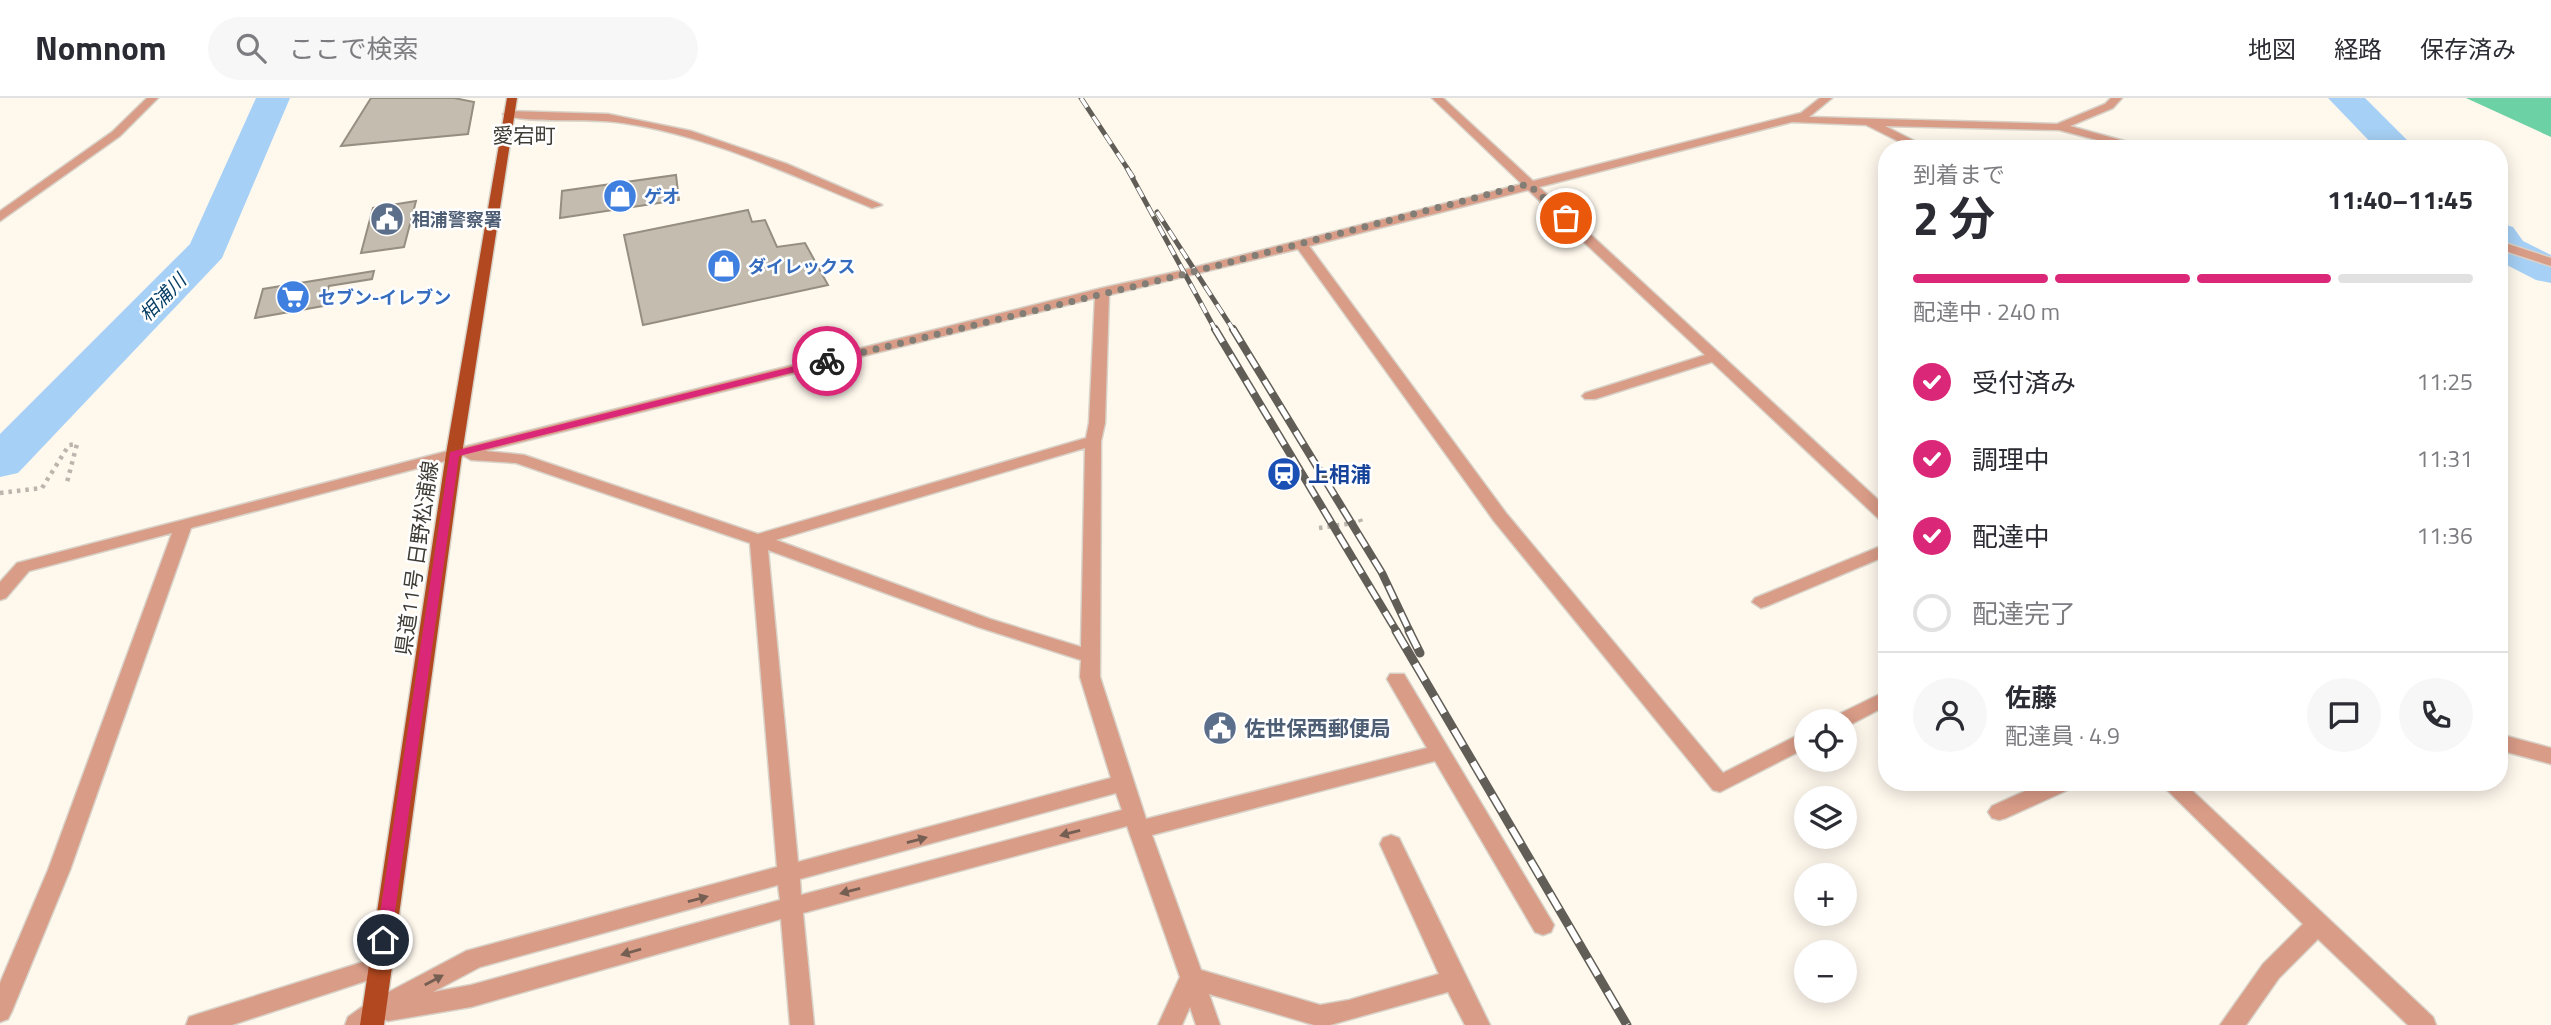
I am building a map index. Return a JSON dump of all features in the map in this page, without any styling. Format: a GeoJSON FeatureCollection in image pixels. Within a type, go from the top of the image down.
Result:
{"type":"FeatureCollection","features":[{"type":"Feature","properties":{"kind":"main road","name":"県道11号 日野松浦線"},"geometry":{"type":"LineString","coordinates":[[368,1021],[379,967],[454,454],[511,106]]}},
{"type":"Feature","properties":{"kind":"street"},"geometry":{"type":"LineString","coordinates":[[0,217],[116,134],[153,98]]}},
{"type":"Feature","properties":{"kind":"street"},"geometry":{"type":"LineString","coordinates":[[1437,98],[1878,509]]}},
{"type":"Feature","properties":{"kind":"street"},"geometry":{"type":"LineString","coordinates":[[0,594],[23,567],[454,454],[1301,244],[1779,119],[1805,115],[1827,98]]}},
{"type":"Feature","properties":{"kind":"street"},"geometry":{"type":"LineString","coordinates":[[2059,127],[2109,106],[2117,98]]}},
{"type":"Feature","properties":{"kind":"street"},"geometry":{"type":"LineString","coordinates":[[511,106],[643,123],[727,147],[876,205]]}},
{"type":"Feature","properties":{"kind":"street"},"geometry":{"type":"LineString","coordinates":[[1779,119],[2059,127],[2111,140]]}},
{"type":"Feature","properties":{"kind":"street"},"geometry":{"type":"LineString","coordinates":[[1866,121],[1905,140]]}},
{"type":"Feature","properties":{"kind":"street"},"geometry":{"type":"LineString","coordinates":[[1301,244],[1500,517],[1720,784],[1794,745]]}},
{"type":"Feature","properties":{"kind":"street"},"geometry":{"type":"LineString","coordinates":[[2508,248],[2551,262]]}},
{"type":"Feature","properties":{"kind":"street"},"geometry":{"type":"LineString","coordinates":[[1102,292],[1097,423],[1093,441],[1090,677],[1123,783],[1139,822],[1208,1025]]}},
{"type":"Feature","properties":{"kind":"street"},"geometry":{"type":"LineString","coordinates":[[1590,396],[1715,357]]}},
{"type":"Feature","properties":{"kind":"street"},"geometry":{"type":"LineString","coordinates":[[758,540],[1093,441]]}},
{"type":"Feature","properties":{"kind":"street"},"geometry":{"type":"LineString","coordinates":[[454,454],[518,458],[758,540],[984,623],[1092,657]]}},
{"type":"Feature","properties":{"kind":"street"},"geometry":{"type":"LineString","coordinates":[[0,1011],[59,870],[183,527]]}},
{"type":"Feature","properties":{"kind":"street"},"geometry":{"type":"LineString","coordinates":[[758,540],[786,876],[802,1025]]}},
{"type":"Feature","properties":{"kind":"street"},"geometry":{"type":"LineString","coordinates":[[1761,602],[1878,553]]}},
{"type":"Feature","properties":{"kind":"street"},"geometry":{"type":"LineString","coordinates":[[1397,679],[1543,925]]}},
{"type":"Feature","properties":{"kind":"street"},"geometry":{"type":"LineString","coordinates":[[1857,713],[1878,702]]}},
{"type":"Feature","properties":{"kind":"street"},"geometry":{"type":"LineString","coordinates":[[2508,744],[2551,756]]}},
{"type":"Feature","properties":{"kind":"street"},"geometry":{"type":"LineString","coordinates":[[368,1021],[471,996],[790,907],[1440,752]]}},
{"type":"Feature","properties":{"kind":"street"},"geometry":{"type":"LineString","coordinates":[[368,1021],[474,958],[1123,783]]}},
{"type":"Feature","properties":{"kind":"street"},"geometry":{"type":"LineString","coordinates":[[1999,811],[2045,791]]}},
{"type":"Feature","properties":{"kind":"street"},"geometry":{"type":"LineString","coordinates":[[2178,791],[2424,1025]]}},
{"type":"Feature","properties":{"kind":"street"},"geometry":{"type":"LineString","coordinates":[[1391,844],[1454,980],[1478,1025]]}},
{"type":"Feature","properties":{"kind":"street"},"geometry":{"type":"LineString","coordinates":[[2232,1025],[2271,971],[2318,924]]}},
{"type":"Feature","properties":{"kind":"street"},"geometry":{"type":"LineString","coordinates":[[198,1025],[379,967]]}},
{"type":"Feature","properties":{"kind":"street"},"geometry":{"type":"LineString","coordinates":[[1191,978],[1320,1016],[1349,1011],[1454,980]]}},
{"type":"Feature","properties":{"kind":"street"},"geometry":{"type":"LineString","coordinates":[[1170,1025],[1191,978]]}},
{"type":"Feature","properties":{"kind":"path"},"geometry":{"type":"LineString","coordinates":[[0,493],[42,488],[69,445],[76,444],[66,486]]}},
{"type":"Feature","properties":{"kind":"path"},"geometry":{"type":"LineString","coordinates":[[1319,528],[1362,522],[1360,519]]}},
{"type":"Feature","properties":{"kind":"green space"},"geometry":{"type":"Polygon","coordinates":[[[2466,98],[2551,98],[2551,137],[2466,98]]]}},
{"type":"Feature","properties":{"kind":"building"},"geometry":{"type":"Polygon","coordinates":[[[371,98],[454,98],[474,102],[468,134],[341,146],[371,98]]]}},
{"type":"Feature","properties":{"kind":"building","name":"ゲオ"},"geometry":{"type":"Polygon","coordinates":[[[676,175],[679,200],[560,218],[562,191],[676,175]]]}},
{"type":"Feature","properties":{"kind":"building","name":"相浦警察署"},"geometry":{"type":"Polygon","coordinates":[[[416,201],[404,247],[361,253],[373,208],[416,201]]]}},
{"type":"Feature","properties":{"kind":"building","name":"ダイレックス"},"geometry":{"type":"Polygon","coordinates":[[[748,210],[752,222],[765,220],[777,247],[805,243],[828,285],[643,325],[624,235],[748,210]]]}},
{"type":"Feature","properties":{"kind":"building","name":"セブン-イレブン"},"geometry":{"type":"Polygon","coordinates":[[[374,271],[372,279],[329,286],[323,306],[255,318],[263,289],[374,271]]]}},
{"type":"Feature","properties":{"kind":"waterway","name":"相浦川"},"geometry":{"type":"LineString","coordinates":[[0,462],[208,249],[273,98]]}},
{"type":"Feature","properties":{"kind":"waterway"},"geometry":{"type":"LineString","coordinates":[[2345,98],[2389,140]]}},
{"type":"Feature","properties":{"kind":"waterway"},"geometry":{"type":"LineString","coordinates":[[2508,248],[2551,271]]}},
{"type":"Feature","properties":{"kind":"railway"},"geometry":{"type":"LineString","coordinates":[[1081,98],[1133,177]]}},
{"type":"Feature","properties":{"kind":"railway"},"geometry":{"type":"LineString","coordinates":[[1127,168],[1216,331]]}},
{"type":"Feature","properties":{"kind":"railway"},"geometry":{"type":"LineString","coordinates":[[1157,212],[1234,331]]}},
{"type":"Feature","properties":{"kind":"railway"},"geometry":{"type":"LineString","coordinates":[[1215,329],[1397,632]]}},
{"type":"Feature","properties":{"kind":"railway"},"geometry":{"type":"LineString","coordinates":[[1233,329],[1382,573],[1410,632]]}},
{"type":"Feature","properties":{"kind":"railway"},"geometry":{"type":"LineString","coordinates":[[1396,631],[1627,1025]]}},
{"type":"Feature","properties":{"kind":"railway"},"geometry":{"type":"LineString","coordinates":[[1409,631],[1420,653]]}},
{"type":"Feature","properties":{"kind":"way so far"},"geometry":{"type":"LineString","coordinates":[[827,361],[1102,292],[1181,275],[1528,184],[1566,218]]}},
{"type":"Feature","properties":{"kind":"place","name":"ゲオ"},"geometry":{"type":"Point","coordinates":[620,196]}},
{"type":"Feature","properties":{"kind":"place","name":"相浦警察署"},"geometry":{"type":"Point","coordinates":[387,219]}},
{"type":"Feature","properties":{"kind":"place","name":"ダイレックス"},"geometry":{"type":"Point","coordinates":[724,266]}},
{"type":"Feature","properties":{"kind":"place","name":"セブン-イレブン"},"geometry":{"type":"Point","coordinates":[293,297]}},
{"type":"Feature","properties":{"kind":"place","name":"上相浦"},"geometry":{"type":"Point","coordinates":[1284,474]}},
{"type":"Feature","properties":{"kind":"place","name":"佐世保西郵便局"},"geometry":{"type":"Point","coordinates":[1220,728]}},
{"type":"Feature","properties":{"kind":"district","name":"愛宕町"},"geometry":{"type":"Point","coordinates":[524,135]}},
{"type":"Feature","properties":{"kind":"route"},"geometry":{"type":"LineString","coordinates":[[383,940],[454,454],[827,361]]}}]}
